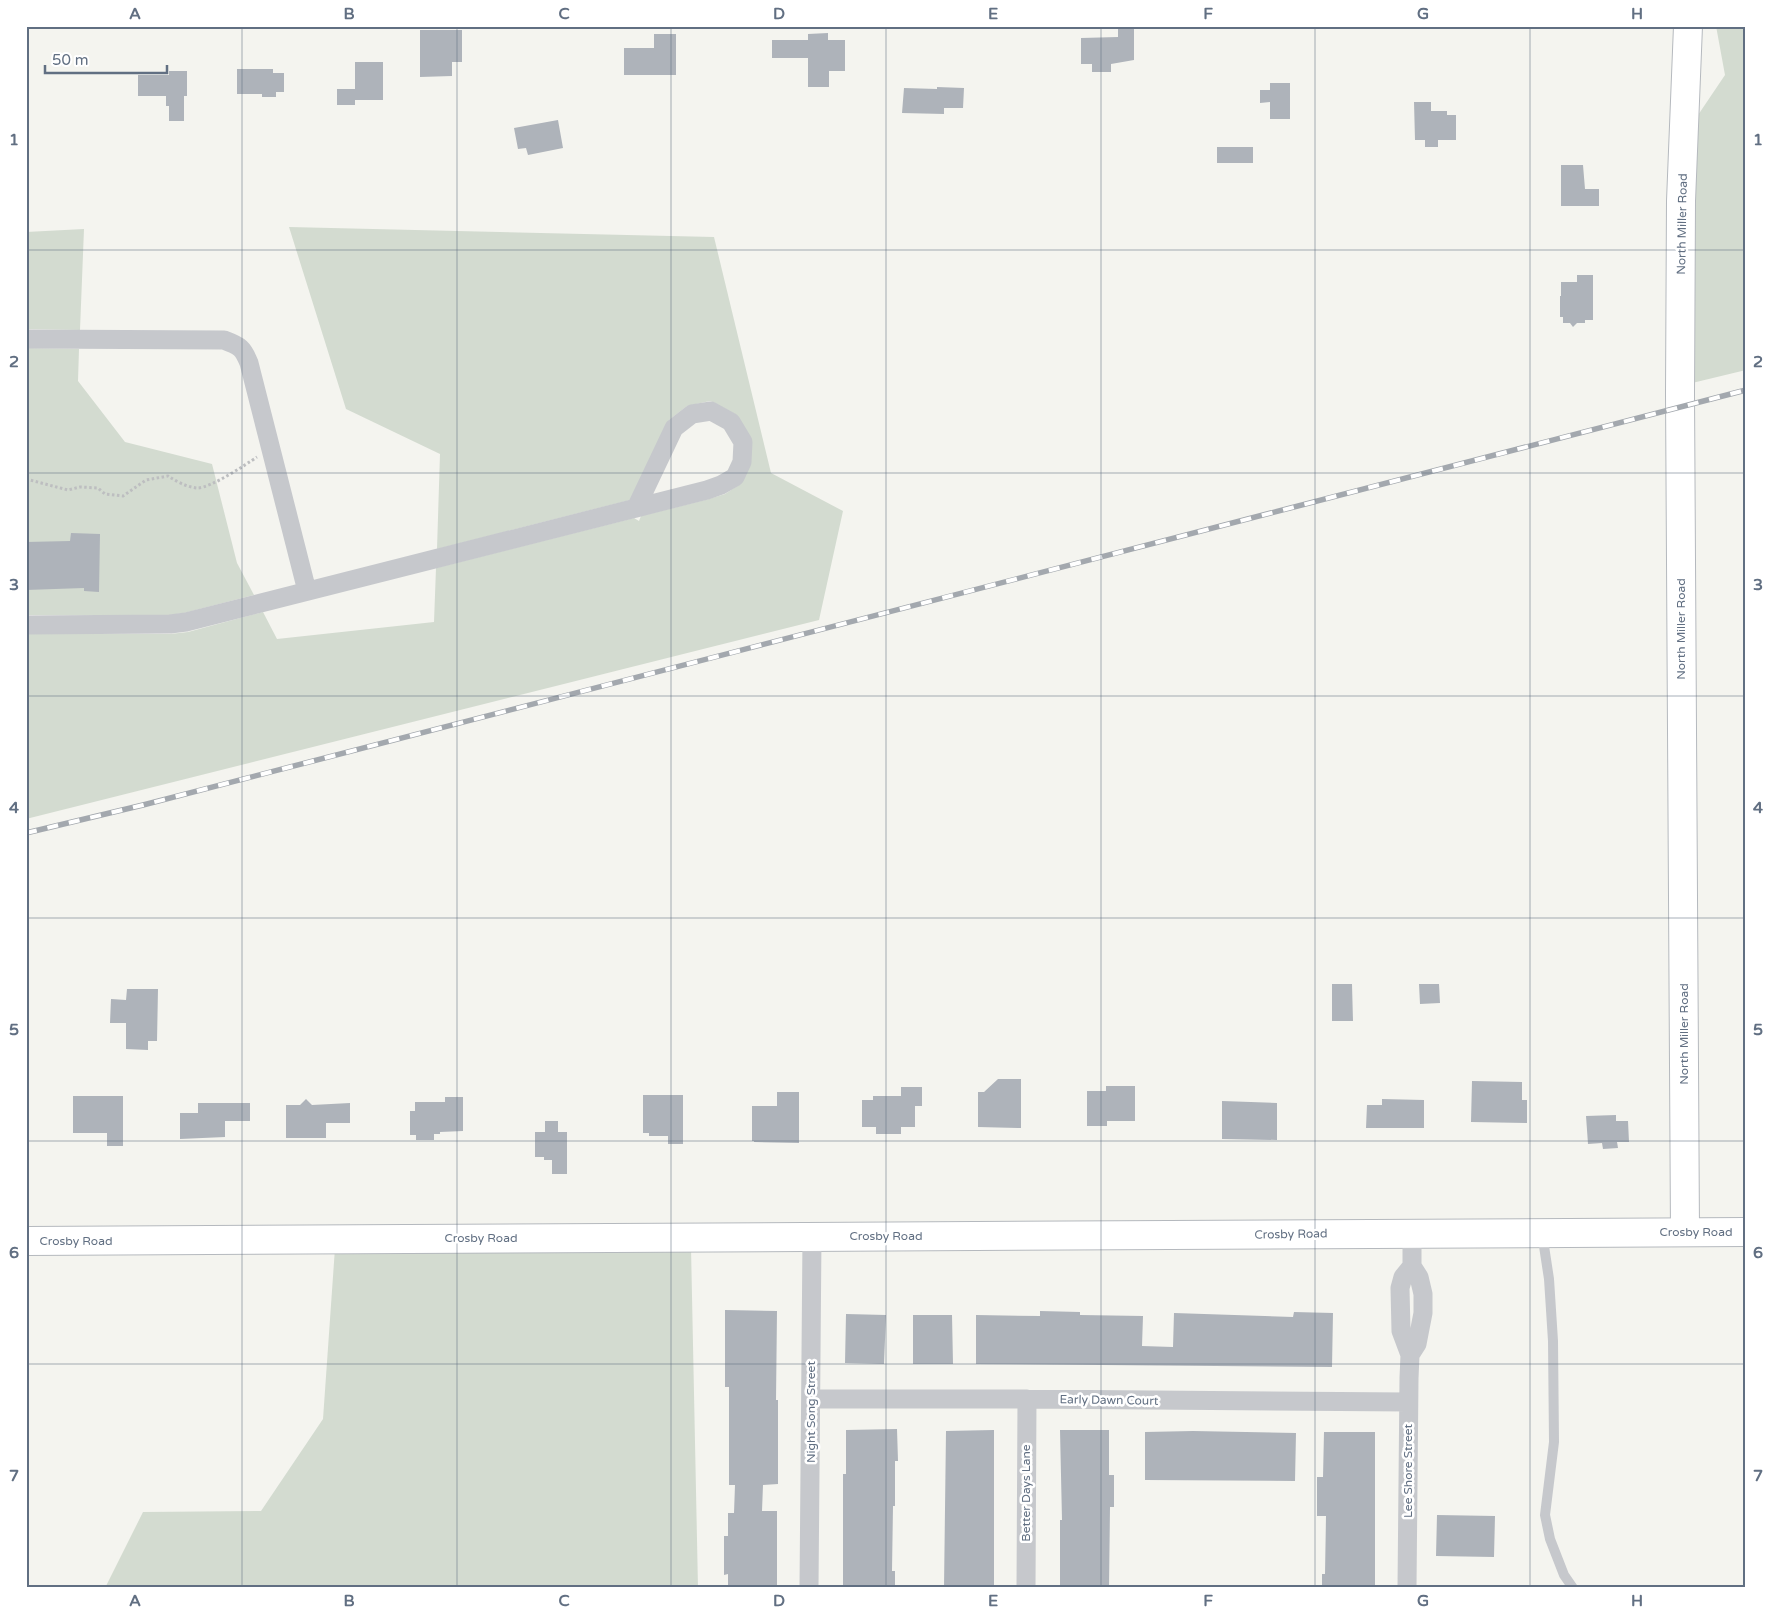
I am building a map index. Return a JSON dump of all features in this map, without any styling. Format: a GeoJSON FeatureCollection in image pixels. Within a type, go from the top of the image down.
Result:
{"type":"FeatureCollection","features":[{"type":"Feature","properties":{"kind":"street","name":"North Miller Road"},"geometry":{"type":"LineString","coordinates":[[1685,1232],[1680,385],[1681,202],[1688,26]]}},
{"type":"Feature","properties":{"kind":"street"},"geometry":{"type":"LineString","coordinates":[[26,339],[224,340],[236,344],[244,351],[249,363],[307,592]]}},
{"type":"Feature","properties":{"kind":"street"},"geometry":{"type":"LineString","coordinates":[[26,624],[178,623],[307,592],[636,508],[706,490],[721,485],[735,476],[742,462],[743,442],[731,422],[711,411],[692,414],[674,428],[636,508]]}},
{"type":"Feature","properties":{"kind":"street","name":"Crosby Road"},"geometry":{"type":"LineString","coordinates":[[26,1241],[1746,1232]]}},
{"type":"Feature","properties":{"kind":"street"},"geometry":{"type":"LineString","coordinates":[[1410,1355],[1416,1344],[1422,1313],[1423,1294],[1419,1277],[1412,1266],[1412,1233]]}},
{"type":"Feature","properties":{"kind":"street","name":"Night Song Street"},"geometry":{"type":"LineString","coordinates":[[809,1588],[812,1236]]}},
{"type":"Feature","properties":{"kind":"street"},"geometry":{"type":"LineString","coordinates":[[1410,1355],[1403,1338],[1400,1288],[1403,1277],[1412,1266]]}},
{"type":"Feature","properties":{"kind":"street"},"geometry":{"type":"LineString","coordinates":[[1401,1324],[1420,1324]]}},
{"type":"Feature","properties":{"kind":"street","name":"Lee Shore Street"},"geometry":{"type":"LineString","coordinates":[[1407,1588],[1410,1355]]}},
{"type":"Feature","properties":{"kind":"street","name":"Early Dawn Court"},"geometry":{"type":"LineString","coordinates":[[811,1399],[1408,1402]]}},
{"type":"Feature","properties":{"kind":"street","name":"Better Days Lane"},"geometry":{"type":"LineString","coordinates":[[1026,1588],[1027,1399]]}},
{"type":"Feature","properties":{"kind":"lane"},"geometry":{"type":"LineString","coordinates":[[1542,1232],[1549,1279],[1553,1341],[1554,1442],[1545,1515],[1550,1539],[1564,1575],[1573,1588]]}},
{"type":"Feature","properties":{"kind":"path"},"geometry":{"type":"LineString","coordinates":[[26,479],[68,490],[80,487],[98,488],[105,494],[123,496],[146,480],[168,476],[179,483],[198,488],[211,485],[271,449]]}},
{"type":"Feature","properties":{"kind":"shaded area"},"geometry":{"type":"Polygon","coordinates":[[[1716,26],[1746,26],[1746,370],[1688,384],[1694,121],[1725,75],[1716,26]]]}},
{"type":"Feature","properties":{"kind":"shaded area"},"geometry":{"type":"Polygon","coordinates":[[[289,227],[714,237],[771,473],[843,511],[819,620],[26,819],[26,634],[170,634],[188,632],[263,612],[277,639],[434,622],[436,568],[634,518],[639,521],[641,516],[725,494],[739,485],[735,414],[710,401],[687,406],[669,420],[630,500],[437,549],[440,454],[346,409],[289,227]]]}},
{"type":"Feature","properties":{"kind":"shaded area"},"geometry":{"type":"Polygon","coordinates":[[[84,229],[80,330],[26,329],[26,232],[84,229]]]}},
{"type":"Feature","properties":{"kind":"shaded area"},"geometry":{"type":"Polygon","coordinates":[[[26,348],[79,349],[78,381],[125,442],[212,464],[237,563],[254,595],[169,615],[26,615],[26,348]]]}},
{"type":"Feature","properties":{"kind":"shaded area"},"geometry":{"type":"Polygon","coordinates":[[[691,1247],[698,1588],[105,1588],[143,1512],[261,1511],[323,1419],[335,1248],[691,1247]]]}},
{"type":"Feature","properties":{"kind":"building"},"geometry":{"type":"Polygon","coordinates":[[[1118,29],[1134,29],[1134,60],[1111,64],[1111,72],[1092,72],[1092,64],[1081,64],[1081,38],[1118,37],[1118,29]]]}},
{"type":"Feature","properties":{"kind":"building"},"geometry":{"type":"Polygon","coordinates":[[[420,30],[462,30],[462,62],[452,62],[452,76],[420,77],[420,30]]]}},
{"type":"Feature","properties":{"kind":"building"},"geometry":{"type":"Polygon","coordinates":[[[828,33],[828,40],[845,40],[845,71],[829,71],[829,87],[808,87],[808,58],[772,58],[772,40],[808,40],[808,34],[828,33]]]}},
{"type":"Feature","properties":{"kind":"building"},"geometry":{"type":"Polygon","coordinates":[[[654,34],[676,34],[676,75],[624,75],[624,48],[654,48],[654,34]]]}},
{"type":"Feature","properties":{"kind":"building"},"geometry":{"type":"Polygon","coordinates":[[[355,62],[383,62],[383,100],[355,100],[355,62]]]}},
{"type":"Feature","properties":{"kind":"building"},"geometry":{"type":"Polygon","coordinates":[[[237,69],[273,69],[273,73],[284,73],[284,92],[276,92],[276,97],[262,97],[262,94],[237,94],[237,69]]]}},
{"type":"Feature","properties":{"kind":"building"},"geometry":{"type":"Polygon","coordinates":[[[169,71],[187,71],[184,121],[169,121],[169,106],[166,106],[166,96],[138,96],[138,75],[169,75],[169,71]]]}},
{"type":"Feature","properties":{"kind":"building"},"geometry":{"type":"Polygon","coordinates":[[[1270,83],[1290,83],[1290,119],[1270,119],[1270,102],[1260,103],[1260,90],[1270,90],[1270,83]]]}},
{"type":"Feature","properties":{"kind":"building"},"geometry":{"type":"Polygon","coordinates":[[[937,87],[964,88],[963,108],[944,108],[944,114],[902,113],[904,88],[937,89],[937,87]]]}},
{"type":"Feature","properties":{"kind":"building"},"geometry":{"type":"Polygon","coordinates":[[[337,89],[355,89],[355,105],[337,105],[337,89]]]}},
{"type":"Feature","properties":{"kind":"building"},"geometry":{"type":"Polygon","coordinates":[[[1414,102],[1431,102],[1431,111],[1447,111],[1447,115],[1456,115],[1456,140],[1438,140],[1438,147],[1425,147],[1425,140],[1415,140],[1414,102]]]}},
{"type":"Feature","properties":{"kind":"building"},"geometry":{"type":"Polygon","coordinates":[[[558,120],[563,148],[528,155],[526,148],[518,149],[514,128],[558,120]]]}},
{"type":"Feature","properties":{"kind":"building"},"geometry":{"type":"Polygon","coordinates":[[[1217,147],[1253,147],[1253,163],[1217,163],[1217,147]]]}},
{"type":"Feature","properties":{"kind":"building"},"geometry":{"type":"Polygon","coordinates":[[[1561,165],[1583,165],[1585,189],[1599,189],[1599,206],[1561,206],[1561,165]]]}},
{"type":"Feature","properties":{"kind":"building"},"geometry":{"type":"Polygon","coordinates":[[[1577,275],[1593,275],[1593,320],[1585,320],[1585,323],[1577,323],[1573,327],[1570,323],[1563,323],[1563,317],[1560,317],[1561,282],[1577,282],[1577,275]]]}},
{"type":"Feature","properties":{"kind":"building"},"geometry":{"type":"Polygon","coordinates":[[[71,533],[100,534],[99,592],[84,591],[84,588],[26,590],[26,542],[70,541],[71,533]]]}},
{"type":"Feature","properties":{"kind":"building"},"geometry":{"type":"Polygon","coordinates":[[[1332,984],[1352,984],[1353,1021],[1332,1021],[1332,984]]]}},
{"type":"Feature","properties":{"kind":"building"},"geometry":{"type":"Polygon","coordinates":[[[1419,984],[1439,984],[1440,1003],[1420,1004],[1419,984]]]}},
{"type":"Feature","properties":{"kind":"building"},"geometry":{"type":"Polygon","coordinates":[[[127,989],[158,989],[157,1041],[148,1041],[148,1050],[126,1049],[126,1023],[110,1023],[111,999],[126,1000],[127,989]]]}},
{"type":"Feature","properties":{"kind":"building"},"geometry":{"type":"Polygon","coordinates":[[[998,1079],[1021,1079],[1021,1128],[978,1127],[978,1092],[984,1092],[998,1079]]]}},
{"type":"Feature","properties":{"kind":"building"},"geometry":{"type":"Polygon","coordinates":[[[1472,1081],[1522,1082],[1522,1100],[1527,1100],[1527,1123],[1471,1122],[1472,1081]]]}},
{"type":"Feature","properties":{"kind":"building"},"geometry":{"type":"Polygon","coordinates":[[[1106,1086],[1135,1086],[1135,1121],[1107,1121],[1107,1126],[1087,1126],[1087,1091],[1106,1091],[1106,1086]]]}},
{"type":"Feature","properties":{"kind":"building"},"geometry":{"type":"Polygon","coordinates":[[[901,1087],[922,1087],[922,1106],[915,1106],[915,1127],[901,1127],[901,1134],[876,1134],[876,1127],[862,1127],[862,1100],[873,1100],[873,1096],[901,1096],[901,1087]]]}},
{"type":"Feature","properties":{"kind":"building"},"geometry":{"type":"Polygon","coordinates":[[[777,1092],[799,1092],[799,1143],[752,1141],[752,1106],[777,1106],[777,1092]]]}},
{"type":"Feature","properties":{"kind":"building"},"geometry":{"type":"Polygon","coordinates":[[[643,1095],[683,1095],[683,1144],[668,1144],[668,1136],[649,1136],[649,1133],[643,1133],[643,1095]]]}},
{"type":"Feature","properties":{"kind":"building"},"geometry":{"type":"Polygon","coordinates":[[[73,1096],[123,1096],[123,1146],[107,1146],[107,1133],[73,1133],[73,1096]]]}},
{"type":"Feature","properties":{"kind":"building"},"geometry":{"type":"Polygon","coordinates":[[[445,1097],[463,1097],[463,1131],[440,1132],[440,1134],[434,1134],[434,1140],[416,1140],[416,1135],[410,1135],[410,1111],[415,1111],[415,1102],[445,1102],[445,1097]]]}},
{"type":"Feature","properties":{"kind":"building"},"geometry":{"type":"Polygon","coordinates":[[[306,1099],[312,1105],[350,1103],[350,1123],[326,1123],[326,1138],[286,1138],[286,1105],[300,1105],[306,1099]]]}},
{"type":"Feature","properties":{"kind":"building"},"geometry":{"type":"Polygon","coordinates":[[[1382,1099],[1424,1100],[1424,1128],[1366,1128],[1367,1105],[1382,1105],[1382,1099]]]}},
{"type":"Feature","properties":{"kind":"building"},"geometry":{"type":"Polygon","coordinates":[[[1222,1101],[1277,1103],[1277,1140],[1222,1139],[1222,1101]]]}},
{"type":"Feature","properties":{"kind":"building"},"geometry":{"type":"Polygon","coordinates":[[[198,1103],[250,1103],[250,1121],[225,1121],[225,1137],[180,1139],[180,1113],[198,1113],[198,1103]]]}},
{"type":"Feature","properties":{"kind":"building"},"geometry":{"type":"Polygon","coordinates":[[[1616,1115],[1616,1121],[1628,1121],[1629,1142],[1617,1142],[1618,1148],[1603,1149],[1602,1143],[1588,1144],[1586,1116],[1616,1115]]]}},
{"type":"Feature","properties":{"kind":"building"},"geometry":{"type":"Polygon","coordinates":[[[545,1121],[558,1121],[558,1132],[567,1132],[567,1174],[552,1174],[552,1160],[544,1160],[544,1157],[535,1157],[535,1132],[545,1132],[545,1121]]]}},
{"type":"Feature","properties":{"kind":"building"},"geometry":{"type":"Polygon","coordinates":[[[725,1310],[777,1311],[776,1400],[778,1400],[778,1484],[763,1485],[762,1511],[777,1511],[777,1588],[728,1588],[728,1574],[724,1575],[724,1536],[728,1536],[728,1513],[734,1513],[735,1485],[729,1485],[729,1387],[725,1387],[725,1310]]]}},
{"type":"Feature","properties":{"kind":"building"},"geometry":{"type":"Polygon","coordinates":[[[1040,1311],[1080,1312],[1080,1315],[1143,1316],[1142,1346],[1173,1347],[1174,1313],[1293,1317],[1294,1312],[1333,1313],[1332,1367],[976,1364],[976,1315],[1040,1316],[1040,1311]]]}},
{"type":"Feature","properties":{"kind":"building"},"geometry":{"type":"Polygon","coordinates":[[[846,1314],[886,1315],[884,1364],[845,1363],[846,1314]]]}},
{"type":"Feature","properties":{"kind":"building"},"geometry":{"type":"Polygon","coordinates":[[[913,1315],[952,1315],[953,1364],[913,1364],[913,1315]]]}},
{"type":"Feature","properties":{"kind":"building"},"geometry":{"type":"Polygon","coordinates":[[[897,1429],[898,1461],[895,1461],[892,1571],[895,1571],[895,1588],[843,1588],[843,1474],[846,1474],[846,1430],[897,1429]]]}},
{"type":"Feature","properties":{"kind":"building"},"geometry":{"type":"Polygon","coordinates":[[[994,1430],[994,1588],[944,1588],[946,1431],[994,1430]]]}},
{"type":"Feature","properties":{"kind":"building"},"geometry":{"type":"Polygon","coordinates":[[[1060,1430],[1109,1430],[1109,1475],[1114,1475],[1114,1507],[1110,1507],[1109,1588],[1060,1588],[1060,1520],[1062,1520],[1060,1430]]]}},
{"type":"Feature","properties":{"kind":"building"},"geometry":{"type":"Polygon","coordinates":[[[1145,1432],[1296,1433],[1295,1481],[1145,1480],[1145,1432]]]}},
{"type":"Feature","properties":{"kind":"building"},"geometry":{"type":"Polygon","coordinates":[[[1324,1432],[1375,1432],[1375,1588],[1322,1588],[1322,1574],[1325,1574],[1326,1516],[1317,1516],[1317,1477],[1323,1477],[1324,1432]]]}},
{"type":"Feature","properties":{"kind":"building"},"geometry":{"type":"Polygon","coordinates":[[[1437,1515],[1495,1516],[1494,1557],[1436,1556],[1437,1515]]]}},
{"type":"Feature","properties":{"kind":"railway"},"geometry":{"type":"LineString","coordinates":[[26,833],[143,805],[1746,390]]}}]}
